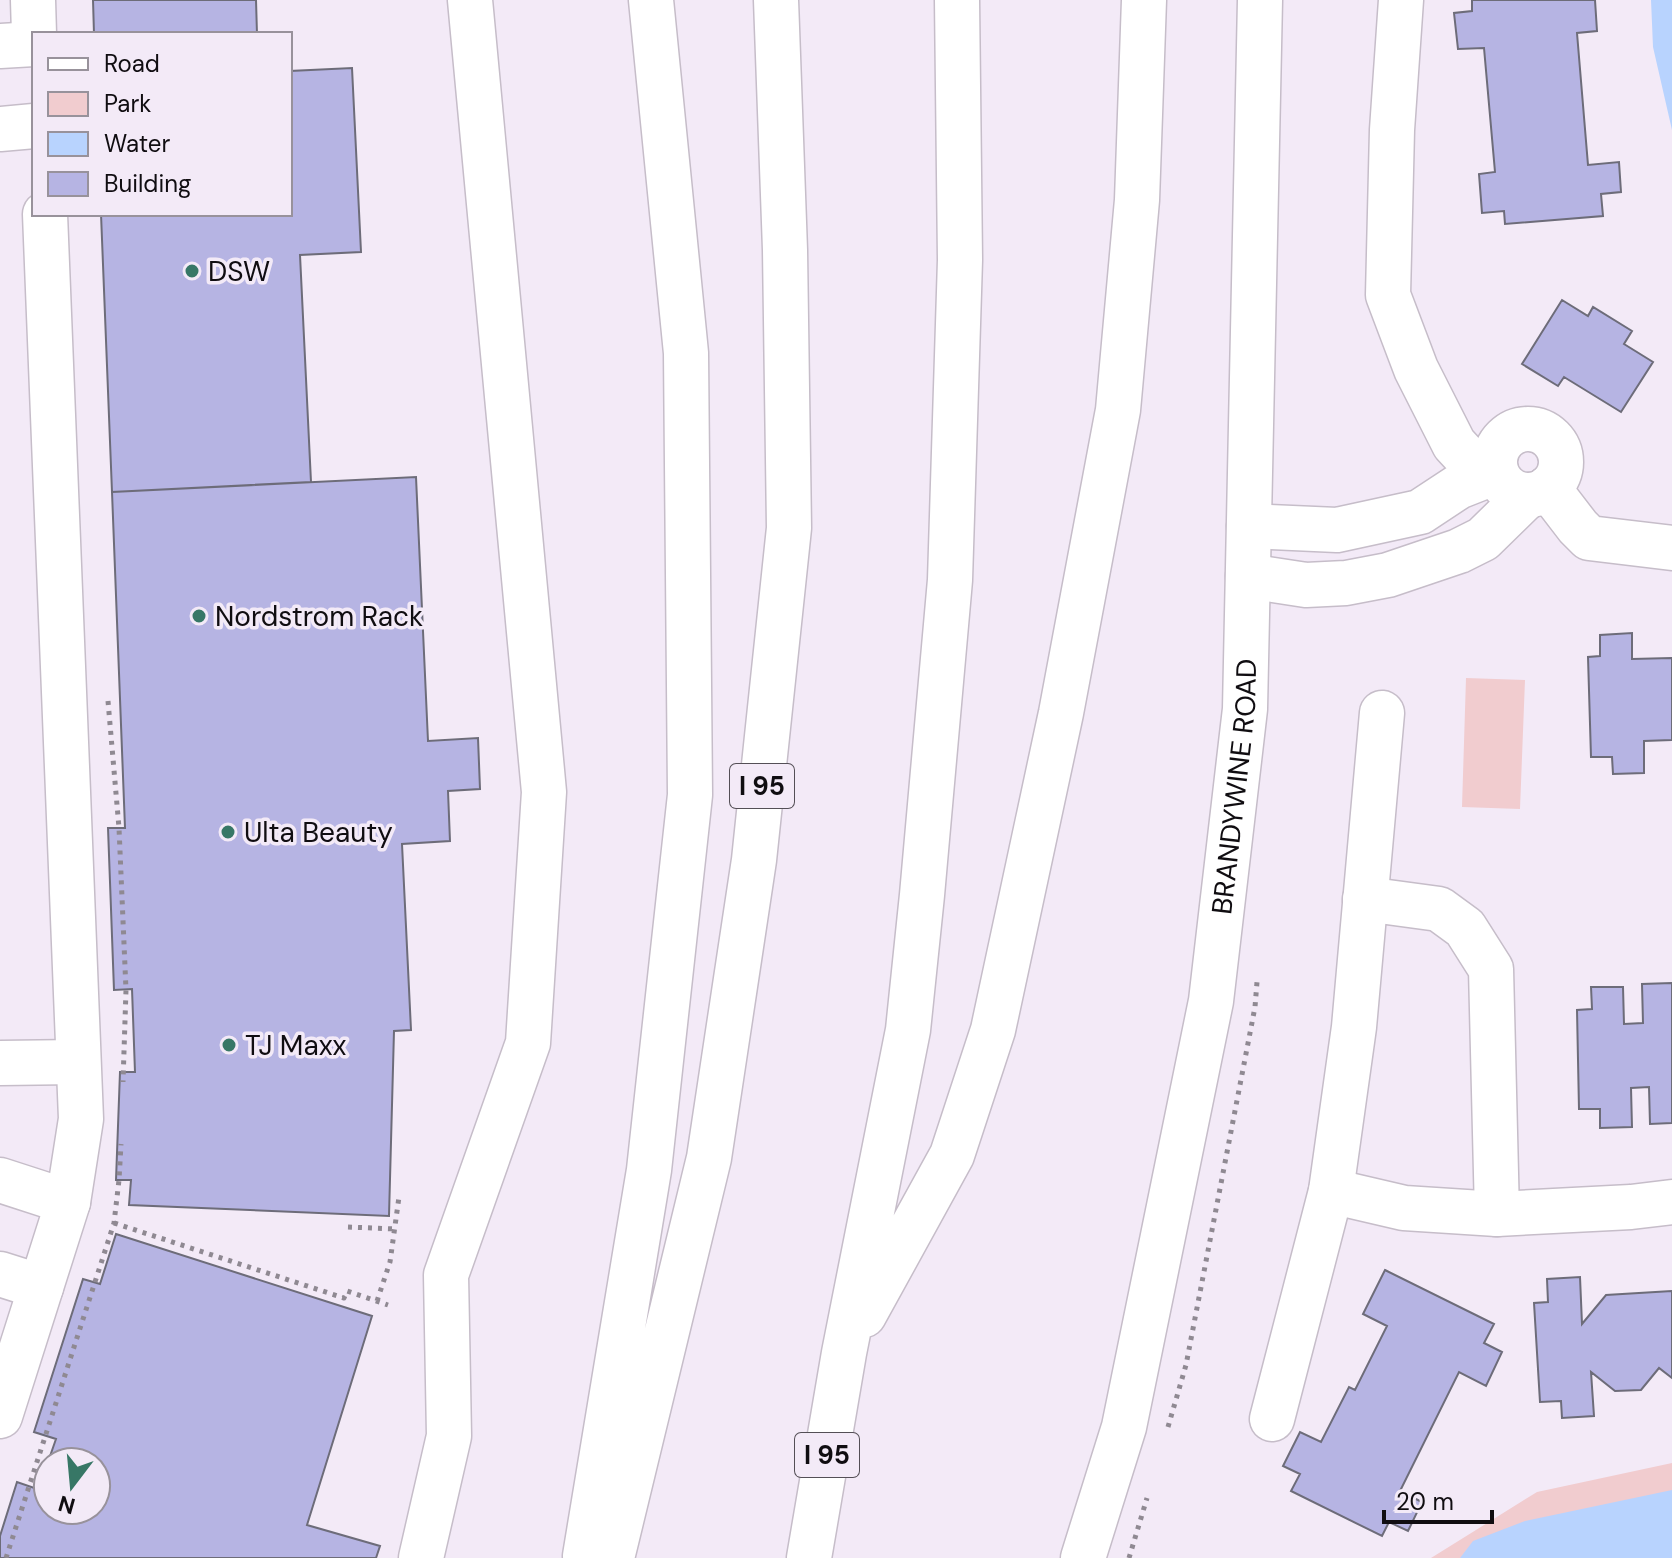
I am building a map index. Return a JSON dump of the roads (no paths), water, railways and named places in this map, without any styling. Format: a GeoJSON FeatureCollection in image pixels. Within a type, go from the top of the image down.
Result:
{"type":"FeatureCollection","features":[{"type":"Feature","properties":{"kind":"main road"},"geometry":{"type":"LineString","coordinates":[[421,1558],[449,1436],[446,1275],[528,1043],[544,792],[470,0]]}},
{"type":"Feature","properties":{"kind":"main road"},"geometry":{"type":"LineString","coordinates":[[585,1558],[649,1170],[690,795],[686,353],[651,0]]}},
{"type":"Feature","properties":{"kind":"main road","name":"I 95"},"geometry":{"type":"LineString","coordinates":[[612,1558],[709,1158],[754,860],[789,528],[785,250],[776,0]]}},
{"type":"Feature","properties":{"kind":"main road","name":"I 95"},"geometry":{"type":"LineString","coordinates":[[809,1558],[844,1353],[908,1030],[950,580],[960,260],[957,0]]}},
{"type":"Feature","properties":{"kind":"main road"},"geometry":{"type":"LineString","coordinates":[[844,1353],[952,1155],[997,1015],[1061,713],[1118,410],[1137,200],[1144,0]]}},
{"type":"Feature","properties":{"kind":"main road","name":"BRANDYWINE ROAD"},"geometry":{"type":"LineString","coordinates":[[1083,1558],[1124,1427],[1211,1001],[1245,709],[1260,0]]}},
{"type":"Feature","properties":{"kind":"main road"},"geometry":{"type":"LineString","coordinates":[[1401,0],[1392,130],[1388,295],[1416,369],[1454,444],[1466,457],[1524,485],[1589,538],[1672,548]]}},
{"type":"Feature","properties":{"kind":"main road"},"geometry":{"type":"LineString","coordinates":[[0,46],[27,20]]}},
{"type":"Feature","properties":{"kind":"main road"},"geometry":{"type":"LineString","coordinates":[[0,129],[32,126]]}},
{"type":"Feature","properties":{"kind":"main road"},"geometry":{"type":"LineString","coordinates":[[0,1416],[68,1202],[81,1119],[45,216]]}},
{"type":"Feature","properties":{"kind":"main road"},"geometry":{"type":"LineString","coordinates":[[1249,526],[1337,530],[1420,512],[1458,487],[1524,485]]}},
{"type":"Feature","properties":{"kind":"main road"},"geometry":{"type":"LineString","coordinates":[[1248,576],[1306,585],[1346,583],[1388,575],[1459,551],[1483,539],[1524,485]]}},
{"type":"Feature","properties":{"kind":"main road"},"geometry":{"type":"LineString","coordinates":[[1272,1419],[1331,1191],[1354,1027],[1382,713]]}},
{"type":"Feature","properties":{"kind":"main road"},"geometry":{"type":"LineString","coordinates":[[1365,899],[1439,909],[1465,928],[1491,969],[1497,1214]]}},
{"type":"Feature","properties":{"kind":"main road"},"geometry":{"type":"LineString","coordinates":[[0,1063],[78,1062]]}},
{"type":"Feature","properties":{"kind":"main road"},"geometry":{"type":"LineString","coordinates":[[0,1180],[68,1202]]}},
{"type":"Feature","properties":{"kind":"main road"},"geometry":{"type":"LineString","coordinates":[[1331,1191],[1404,1208],[1497,1214],[1672,1202]]}},
{"type":"Feature","properties":{"kind":"main road"},"geometry":{"type":"LineString","coordinates":[[0,1274],[41,1287]]}},
{"type":"Feature","properties":{"kind":"water"},"geometry":{"type":"Polygon","coordinates":[[[1651,0],[1672,0],[1672,130],[1653,47],[1651,0]]]}},
{"type":"Feature","properties":{"kind":"water"},"geometry":{"type":"Polygon","coordinates":[[[1672,1490],[1672,1558],[1460,1558],[1473,1541],[1525,1521],[1672,1490]]]}},
{"type":"Feature","properties":{"kind":"place","name":"DSW"},"geometry":{"type":"Point","coordinates":[192,271]}},
{"type":"Feature","properties":{"kind":"place","name":"Nordstrom Rack"},"geometry":{"type":"Point","coordinates":[199,616]}},
{"type":"Feature","properties":{"kind":"place","name":"Ulta Beauty"},"geometry":{"type":"Point","coordinates":[228,832]}},
{"type":"Feature","properties":{"kind":"place","name":"TJ Maxx"},"geometry":{"type":"Point","coordinates":[229,1045]}}]}
